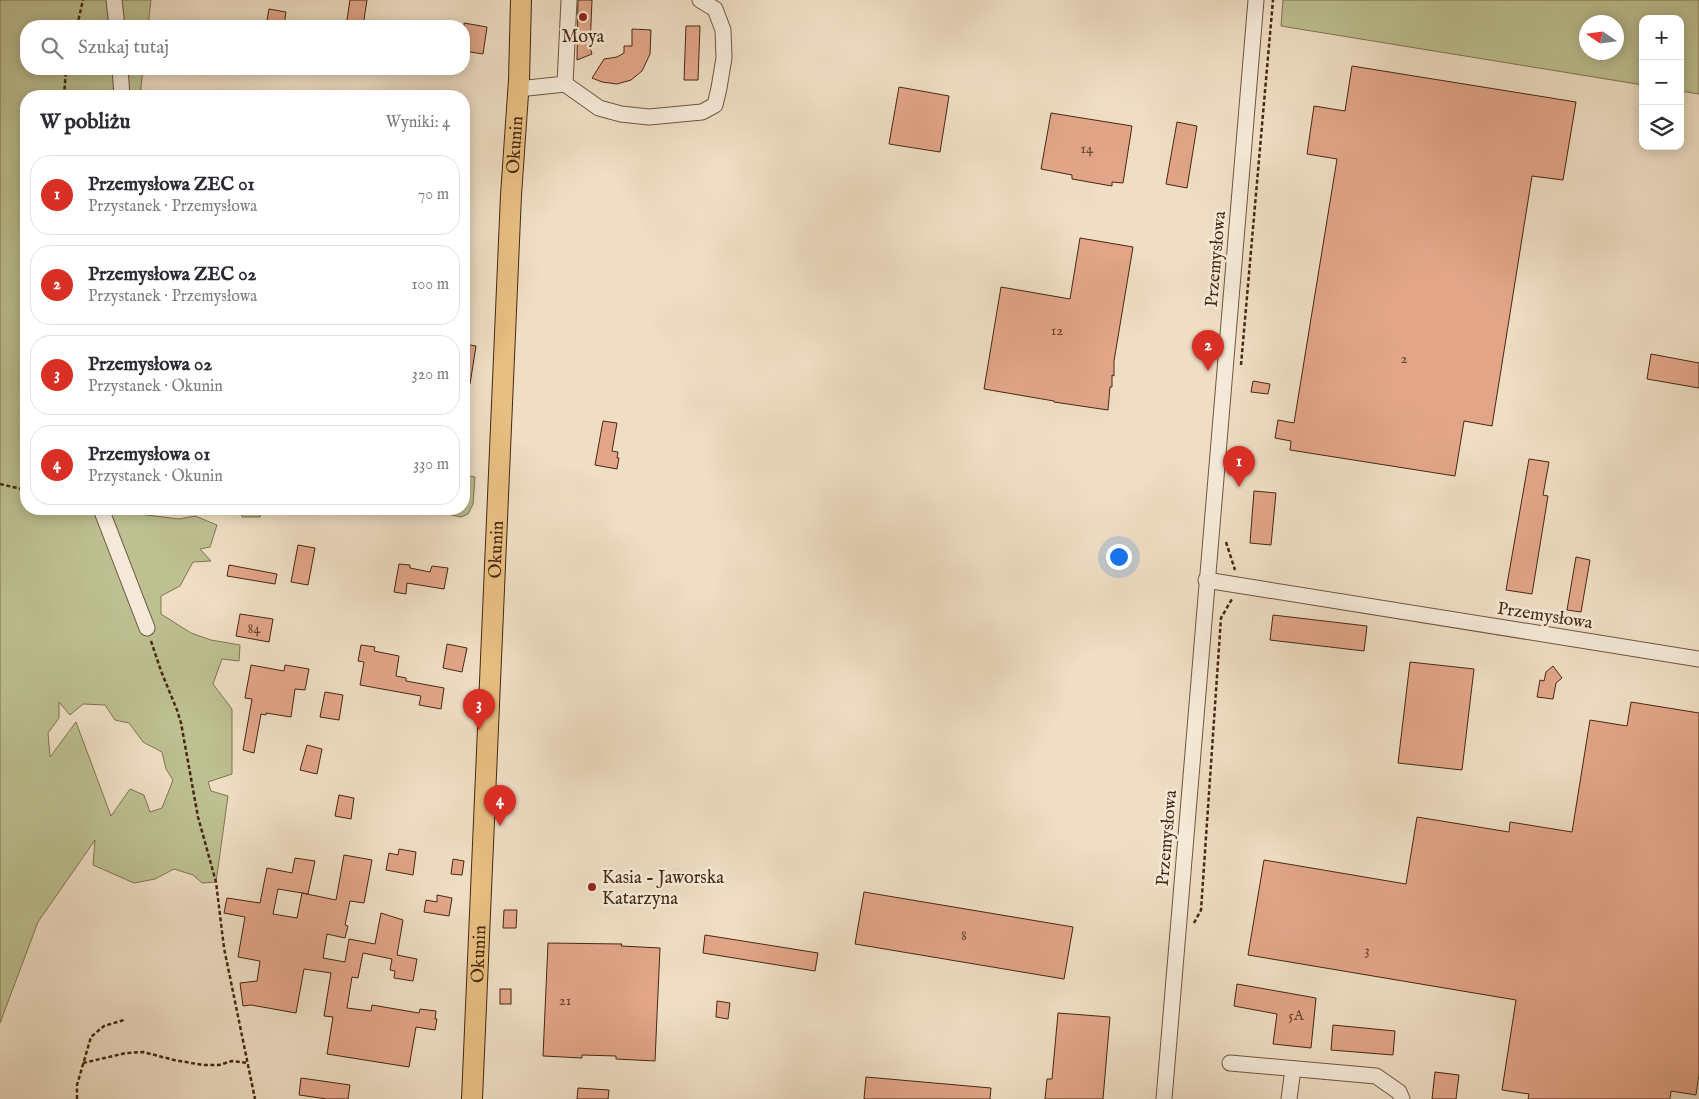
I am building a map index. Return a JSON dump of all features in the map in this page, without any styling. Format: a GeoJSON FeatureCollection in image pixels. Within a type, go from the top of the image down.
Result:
{"type":"FeatureCollection","features":[{"type":"Feature","properties":{"kind":"main road","name":"Okunin"},"geometry":{"type":"LineString","coordinates":[[472,1099],[521,0]]}},
{"type":"Feature","properties":{"kind":"street"},"geometry":{"type":"LineString","coordinates":[[114,0],[116,20]]}},
{"type":"Feature","properties":{"kind":"street"},"geometry":{"type":"LineString","coordinates":[[565,84],[569,0]]}},
{"type":"Feature","properties":{"kind":"street"},"geometry":{"type":"LineString","coordinates":[[518,89],[565,84],[599,108],[621,114],[649,117],[702,112],[715,105],[724,58],[723,30],[715,9],[700,0]]}},
{"type":"Feature","properties":{"kind":"street","name":"Przemysłowa"},"geometry":{"type":"LineString","coordinates":[[1164,1099],[1256,0]]}},
{"type":"Feature","properties":{"kind":"street"},"geometry":{"type":"LineString","coordinates":[[120,75],[122,90]]}},
{"type":"Feature","properties":{"kind":"street"},"geometry":{"type":"LineString","coordinates":[[103,515],[147,628]]}},
{"type":"Feature","properties":{"kind":"street","name":"Przemysłowa"},"geometry":{"type":"LineString","coordinates":[[1206,580],[1699,659]]}},
{"type":"Feature","properties":{"kind":"street"},"geometry":{"type":"LineString","coordinates":[[1230,1063],[1376,1076],[1399,1092],[1402,1099]]}},
{"type":"Feature","properties":{"kind":"street"},"geometry":{"type":"LineString","coordinates":[[1289,1099],[1292,1069]]}},
{"type":"Feature","properties":{"kind":"path"},"geometry":{"type":"LineString","coordinates":[[78,20],[83,0]]}},
{"type":"Feature","properties":{"kind":"path"},"geometry":{"type":"LineString","coordinates":[[1241,365],[1273,0]]}},
{"type":"Feature","properties":{"kind":"path"},"geometry":{"type":"LineString","coordinates":[[64,90],[66,75]]}},
{"type":"Feature","properties":{"kind":"path"},"geometry":{"type":"LineString","coordinates":[[0,484],[20,489]]}},
{"type":"Feature","properties":{"kind":"path"},"geometry":{"type":"LineString","coordinates":[[1227,533],[1226,543],[1237,578]]}},
{"type":"Feature","properties":{"kind":"path"},"geometry":{"type":"LineString","coordinates":[[1190,930],[1201,910],[1221,618],[1236,592]]}},
{"type":"Feature","properties":{"kind":"path"},"geometry":{"type":"LineString","coordinates":[[147,628],[161,671],[178,710],[181,723],[198,816],[206,839],[216,882],[224,948],[255,1099]]}},
{"type":"Feature","properties":{"kind":"path"},"geometry":{"type":"LineString","coordinates":[[77,1099],[77,1085],[91,1037],[104,1026],[124,1020]]}},
{"type":"Feature","properties":{"kind":"path"},"geometry":{"type":"LineString","coordinates":[[83,1063],[126,1052],[143,1052],[203,1065],[219,1065],[232,1061],[248,1063]]}},
{"type":"Feature","properties":{"kind":"green space"},"geometry":{"type":"Polygon","coordinates":[[[0,0],[151,0],[149,20],[20,20],[20,75],[142,75],[141,90],[20,90],[20,515],[146,515],[179,519],[195,516],[217,525],[210,547],[200,549],[211,561],[193,562],[180,586],[161,596],[161,614],[191,633],[211,640],[240,645],[239,661],[222,659],[213,684],[232,709],[232,774],[208,782],[211,791],[228,796],[216,882],[202,883],[193,875],[174,869],[155,879],[134,883],[93,865],[95,840],[38,922],[0,1023],[0,0]],[[59,702],[59,718],[48,733],[50,757],[76,722],[111,816],[130,789],[144,795],[150,812],[162,808],[173,780],[166,769],[162,752],[143,742],[129,723],[115,720],[105,705],[83,704],[70,715],[59,702]]]}},
{"type":"Feature","properties":{"kind":"green space"},"geometry":{"type":"Polygon","coordinates":[[[1283,0],[1699,0],[1699,94],[1684,92],[1684,15],[1639,15],[1639,84],[1281,26],[1283,0]]]}},
{"type":"Feature","properties":{"kind":"green space"},"geometry":{"type":"Polygon","coordinates":[[[470,476],[475,477],[473,504],[470,510],[470,476]]]}},
{"type":"Feature","properties":{"kind":"green space"},"geometry":{"type":"Polygon","coordinates":[[[242,515],[260,515],[260,517],[242,517],[242,515]]]}},
{"type":"Feature","properties":{"kind":"building"},"geometry":{"type":"Polygon","coordinates":[[[350,0],[367,0],[364,20],[347,20],[350,0]]]}},
{"type":"Feature","properties":{"kind":"building"},"geometry":{"type":"Polygon","coordinates":[[[578,0],[592,0],[590,48],[592,54],[577,60],[578,0]]]}},
{"type":"Feature","properties":{"kind":"building"},"geometry":{"type":"Polygon","coordinates":[[[269,9],[286,12],[285,20],[267,20],[269,9]]]}},
{"type":"Feature","properties":{"kind":"building"},"geometry":{"type":"Polygon","coordinates":[[[470,24],[487,27],[483,54],[470,52],[470,24]]]}},
{"type":"Feature","properties":{"kind":"building"},"geometry":{"type":"Polygon","coordinates":[[[686,26],[700,26],[698,80],[684,80],[686,26]]]}},
{"type":"Feature","properties":{"kind":"building"},"geometry":{"type":"Polygon","coordinates":[[[632,29],[651,30],[650,54],[642,71],[631,80],[617,84],[602,82],[592,78],[604,59],[617,57],[624,53],[624,46],[632,46],[632,29]]]}},
{"type":"Feature","properties":{"kind":"building"},"geometry":{"type":"Polygon","coordinates":[[[1352,66],[1576,102],[1563,180],[1532,176],[1492,426],[1464,421],[1455,476],[1290,450],[1291,441],[1275,438],[1278,420],[1294,423],[1337,159],[1307,154],[1314,106],[1345,111],[1352,66]]]}},
{"type":"Feature","properties":{"kind":"building"},"geometry":{"type":"Polygon","coordinates":[[[899,87],[949,96],[940,152],[889,144],[899,87]]]}},
{"type":"Feature","properties":{"kind":"building"},"geometry":{"type":"Polygon","coordinates":[[[1051,113],[1132,126],[1123,183],[1112,182],[1112,186],[1072,179],[1072,175],[1041,169],[1051,113]]]}},
{"type":"Feature","properties":{"kind":"building"},"geometry":{"type":"Polygon","coordinates":[[[1177,122],[1197,126],[1187,188],[1166,184],[1177,122]]]}},
{"type":"Feature","properties":{"kind":"building"},"geometry":{"type":"Polygon","coordinates":[[[1080,238],[1133,247],[1114,361],[1114,376],[1112,375],[1112,387],[1110,387],[1108,410],[984,389],[1001,287],[1070,299],[1080,238]]]}},
{"type":"Feature","properties":{"kind":"building"},"geometry":{"type":"Polygon","coordinates":[[[470,345],[476,346],[470,384],[470,345]]]}},
{"type":"Feature","properties":{"kind":"building"},"geometry":{"type":"Polygon","coordinates":[[[1651,354],[1699,363],[1699,388],[1647,379],[1651,354]]]}},
{"type":"Feature","properties":{"kind":"building"},"geometry":{"type":"Polygon","coordinates":[[[1253,381],[1270,384],[1268,394],[1251,392],[1253,381]]]}},
{"type":"Feature","properties":{"kind":"building"},"geometry":{"type":"Polygon","coordinates":[[[603,421],[617,423],[612,451],[618,452],[617,469],[595,465],[603,421]]]}},
{"type":"Feature","properties":{"kind":"building"},"geometry":{"type":"Polygon","coordinates":[[[1529,459],[1549,462],[1543,495],[1548,496],[1532,594],[1506,590],[1529,459]]]}},
{"type":"Feature","properties":{"kind":"building"},"geometry":{"type":"Polygon","coordinates":[[[1254,491],[1276,493],[1271,545],[1250,543],[1254,491]]]}},
{"type":"Feature","properties":{"kind":"building"},"geometry":{"type":"Polygon","coordinates":[[[298,545],[315,548],[308,585],[291,582],[298,545]]]}},
{"type":"Feature","properties":{"kind":"building"},"geometry":{"type":"Polygon","coordinates":[[[1576,557],[1590,560],[1581,612],[1567,610],[1576,557]]]}},
{"type":"Feature","properties":{"kind":"building"},"geometry":{"type":"Polygon","coordinates":[[[399,564],[410,565],[410,568],[430,572],[432,566],[448,568],[444,589],[407,583],[406,594],[394,592],[399,564]]]}},
{"type":"Feature","properties":{"kind":"building"},"geometry":{"type":"Polygon","coordinates":[[[229,565],[277,574],[275,584],[227,576],[229,565]]]}},
{"type":"Feature","properties":{"kind":"building"},"geometry":{"type":"Polygon","coordinates":[[[240,614],[273,619],[269,642],[236,636],[240,614]]]}},
{"type":"Feature","properties":{"kind":"building"},"geometry":{"type":"Polygon","coordinates":[[[1273,615],[1367,626],[1364,651],[1270,640],[1273,615]]]}},
{"type":"Feature","properties":{"kind":"building"},"geometry":{"type":"Polygon","coordinates":[[[447,644],[467,648],[462,672],[443,668],[447,644]]]}},
{"type":"Feature","properties":{"kind":"building"},"geometry":{"type":"Polygon","coordinates":[[[361,645],[375,647],[374,651],[399,656],[396,676],[406,678],[406,681],[444,688],[441,709],[419,705],[421,696],[360,685],[364,662],[358,661],[361,645]]]}},
{"type":"Feature","properties":{"kind":"building"},"geometry":{"type":"Polygon","coordinates":[[[1410,662],[1474,669],[1462,770],[1398,763],[1410,662]]]}},
{"type":"Feature","properties":{"kind":"building"},"geometry":{"type":"Polygon","coordinates":[[[251,665],[284,671],[285,665],[309,669],[305,690],[295,689],[291,717],[261,714],[254,753],[243,750],[252,699],[245,698],[251,665]]]}},
{"type":"Feature","properties":{"kind":"building"},"geometry":{"type":"Polygon","coordinates":[[[1553,666],[1562,678],[1556,683],[1553,699],[1537,697],[1540,680],[1544,681],[1546,672],[1553,666]]]}},
{"type":"Feature","properties":{"kind":"building"},"geometry":{"type":"Polygon","coordinates":[[[325,692],[343,695],[339,720],[320,717],[325,692]]]}},
{"type":"Feature","properties":{"kind":"building"},"geometry":{"type":"Polygon","coordinates":[[[1631,702],[1699,713],[1699,1074],[1696,1095],[1671,1091],[1670,1099],[1528,1099],[1529,1094],[1502,1090],[1516,1000],[1248,955],[1264,860],[1406,884],[1417,817],[1509,832],[1510,822],[1572,832],[1590,720],[1627,726],[1631,702]]]}},
{"type":"Feature","properties":{"kind":"building"},"geometry":{"type":"Polygon","coordinates":[[[307,745],[322,749],[317,774],[300,770],[307,745]]]}},
{"type":"Feature","properties":{"kind":"building"},"geometry":{"type":"Polygon","coordinates":[[[339,795],[354,798],[351,819],[335,816],[339,795]]]}},
{"type":"Feature","properties":{"kind":"building"},"geometry":{"type":"Polygon","coordinates":[[[399,849],[416,852],[413,875],[386,870],[389,853],[398,855],[399,849]]]}},
{"type":"Feature","properties":{"kind":"building"},"geometry":{"type":"Polygon","coordinates":[[[344,855],[372,860],[364,903],[350,901],[345,925],[348,926],[345,938],[327,934],[323,958],[345,962],[349,939],[375,944],[381,913],[403,920],[397,955],[417,959],[413,981],[394,978],[395,971],[390,970],[392,959],[363,953],[358,978],[352,977],[347,1008],[371,1011],[372,1005],[419,1013],[420,1009],[436,1011],[435,1030],[416,1027],[409,1067],[327,1054],[333,1017],[324,1016],[331,973],[304,969],[296,1013],[251,1005],[243,1006],[240,983],[257,981],[260,961],[238,957],[245,917],[224,913],[227,898],[260,903],[267,868],[292,873],[295,858],[315,861],[308,894],[302,893],[336,900],[344,855]],[[278,889],[273,914],[297,918],[302,893],[278,889]]]}},
{"type":"Feature","properties":{"kind":"building"},"geometry":{"type":"Polygon","coordinates":[[[453,859],[464,861],[462,875],[451,874],[453,859]]]}},
{"type":"Feature","properties":{"kind":"building"},"geometry":{"type":"Polygon","coordinates":[[[864,892],[1073,927],[1064,979],[855,944],[864,892]]]}},
{"type":"Feature","properties":{"kind":"building"},"geometry":{"type":"Polygon","coordinates":[[[437,895],[452,898],[449,916],[424,912],[426,900],[437,902],[437,895]]]}},
{"type":"Feature","properties":{"kind":"building"},"geometry":{"type":"Polygon","coordinates":[[[504,910],[517,910],[516,928],[503,928],[504,910]]]}},
{"type":"Feature","properties":{"kind":"building"},"geometry":{"type":"Polygon","coordinates":[[[705,935],[818,953],[815,971],[703,953],[705,935]]]}},
{"type":"Feature","properties":{"kind":"building"},"geometry":{"type":"Polygon","coordinates":[[[548,943],[622,944],[621,946],[660,948],[655,1061],[616,1059],[616,1056],[582,1055],[582,1058],[543,1056],[548,943]]]}},
{"type":"Feature","properties":{"kind":"building"},"geometry":{"type":"Polygon","coordinates":[[[1237,984],[1316,998],[1311,1048],[1273,1044],[1277,1014],[1234,1006],[1237,984]]]}},
{"type":"Feature","properties":{"kind":"building"},"geometry":{"type":"Polygon","coordinates":[[[500,989],[511,989],[511,1004],[500,1004],[500,989]]]}},
{"type":"Feature","properties":{"kind":"building"},"geometry":{"type":"Polygon","coordinates":[[[717,1001],[730,1003],[728,1019],[716,1017],[717,1001]]]}},
{"type":"Feature","properties":{"kind":"building"},"geometry":{"type":"Polygon","coordinates":[[[1058,1013],[1110,1017],[1103,1099],[1045,1099],[1047,1079],[1052,1079],[1058,1013]]]}},
{"type":"Feature","properties":{"kind":"building"},"geometry":{"type":"Polygon","coordinates":[[[1333,1025],[1395,1031],[1393,1055],[1331,1050],[1333,1025]]]}},
{"type":"Feature","properties":{"kind":"building"},"geometry":{"type":"Polygon","coordinates":[[[1435,1072],[1459,1075],[1456,1099],[1432,1099],[1435,1072]]]}},
{"type":"Feature","properties":{"kind":"building"},"geometry":{"type":"Polygon","coordinates":[[[866,1077],[991,1088],[990,1099],[864,1099],[866,1077]]]}},
{"type":"Feature","properties":{"kind":"building"},"geometry":{"type":"Polygon","coordinates":[[[301,1078],[350,1085],[348,1099],[327,1099],[299,1095],[301,1078]]]}},
{"type":"Feature","properties":{"kind":"building"},"geometry":{"type":"Polygon","coordinates":[[[578,1088],[609,1090],[608,1099],[577,1099],[578,1088]]]}},
{"type":"Feature","properties":{"kind":"place","name":"Moya"},"geometry":{"type":"Point","coordinates":[583,17]}},
{"type":"Feature","properties":{"kind":"place","name":"Przemysłowa ZEC 02"},"geometry":{"type":"Point","coordinates":[1208,371]}},
{"type":"Feature","properties":{"kind":"place","name":"Przemysłowa ZEC 01"},"geometry":{"type":"Point","coordinates":[1239,487]}},
{"type":"Feature","properties":{"kind":"place","name":"Przemysłowa 02"},"geometry":{"type":"Point","coordinates":[479,730]}},
{"type":"Feature","properties":{"kind":"place","name":"Przemysłowa 01"},"geometry":{"type":"Point","coordinates":[500,826]}},
{"type":"Feature","properties":{"kind":"place","name":"Kasia - Jaworska Katarzyna"},"geometry":{"type":"Point","coordinates":[592,887]}}]}
